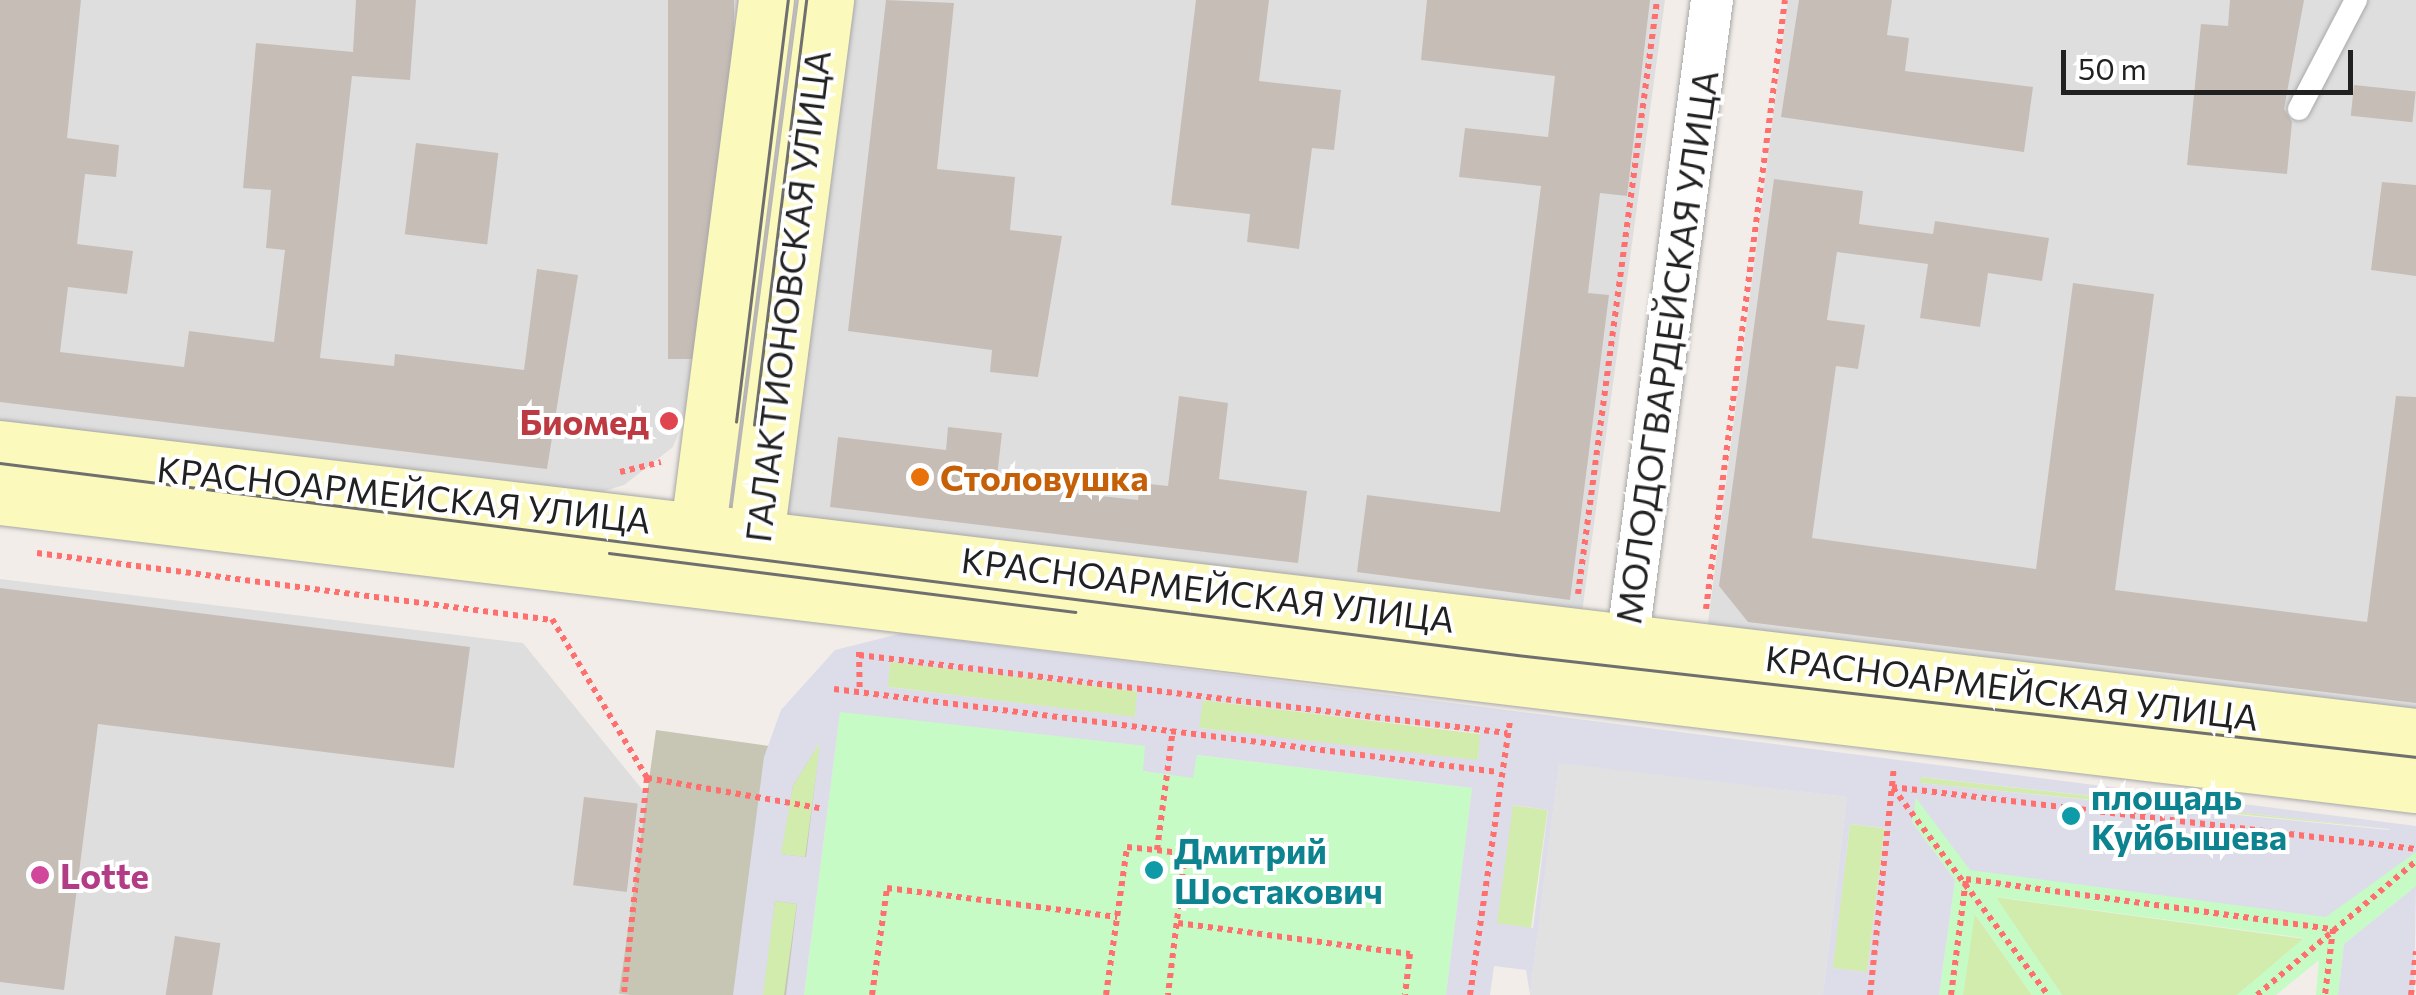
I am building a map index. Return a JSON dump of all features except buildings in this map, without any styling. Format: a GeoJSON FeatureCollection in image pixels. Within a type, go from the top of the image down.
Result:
{"type":"FeatureCollection","features":[{"type":"Feature","properties":{"kind":"main road","name":"ГАЛАКТИОНОВСКАЯ УЛИЦА"},"geometry":{"type":"LineString","coordinates":[[698,526],[766,0]]}},
{"type":"Feature","properties":{"kind":"main road","name":"ГАЛАКТИОНОВСКАЯ УЛИЦА"},"geometry":{"type":"LineString","coordinates":[[749,592],[826,0]]}},
{"type":"Feature","properties":{"kind":"main road","name":"КРАСНОАРМЕЙСКАЯ УЛИЦА"},"geometry":{"type":"LineString","coordinates":[[0,448],[698,526],[2416,736]]}},
{"type":"Feature","properties":{"kind":"main road","name":"КРАСНОАРМЕЙСКАЯ УЛИЦА"},"geometry":{"type":"LineString","coordinates":[[0,496],[749,592],[2416,785]]}},
{"type":"Feature","properties":{"kind":"street","name":"МОЛОДОГВАРДЕЙСКАЯ УЛИЦА"},"geometry":{"type":"LineString","coordinates":[[1620,694],[1712,0]]}},
{"type":"Feature","properties":{"kind":"lane"},"geometry":{"type":"LineString","coordinates":[[2300,109],[2356,0]]}},
{"type":"Feature","properties":{"kind":"path"},"geometry":{"type":"LineString","coordinates":[[1576,614],[1657,0]]}},
{"type":"Feature","properties":{"kind":"path"},"geometry":{"type":"LineString","coordinates":[[1704,618],[1785,0]]}},
{"type":"Feature","properties":{"kind":"path"},"geometry":{"type":"LineString","coordinates":[[20,550],[552,620],[647,778],[624,995]]}},
{"type":"Feature","properties":{"kind":"path"},"geometry":{"type":"LineString","coordinates":[[859,655],[1508,733]]}},
{"type":"Feature","properties":{"kind":"path"},"geometry":{"type":"LineString","coordinates":[[834,690],[1498,772]]}},
{"type":"Feature","properties":{"kind":"path"},"geometry":{"type":"LineString","coordinates":[[1157,850],[1173,729]]}},
{"type":"Feature","properties":{"kind":"path"},"geometry":{"type":"LineString","coordinates":[[1470,995],[1498,772],[1506,746]]}},
{"type":"Feature","properties":{"kind":"path"},"geometry":{"type":"LineString","coordinates":[[647,778],[819,808]]}},
{"type":"Feature","properties":{"kind":"path"},"geometry":{"type":"LineString","coordinates":[[1892,787],[2416,849]]}},
{"type":"Feature","properties":{"kind":"path"},"geometry":{"type":"LineString","coordinates":[[1892,787],[1966,879],[2048,995]]}},
{"type":"Feature","properties":{"kind":"path"},"geometry":{"type":"LineString","coordinates":[[1870,995],[1892,787]]}},
{"type":"Feature","properties":{"kind":"path"},"geometry":{"type":"LineString","coordinates":[[1106,995],[1127,846],[1186,854],[1168,995]]}},
{"type":"Feature","properties":{"kind":"path"},"geometry":{"type":"LineString","coordinates":[[2257,995],[2416,861]]}},
{"type":"Feature","properties":{"kind":"path"},"geometry":{"type":"LineString","coordinates":[[1966,879],[2333,929]]}},
{"type":"Feature","properties":{"kind":"path"},"geometry":{"type":"LineString","coordinates":[[1950,995],[1966,879]]}},
{"type":"Feature","properties":{"kind":"path"},"geometry":{"type":"LineString","coordinates":[[872,995],[887,888],[1117,917]]}},
{"type":"Feature","properties":{"kind":"path"},"geometry":{"type":"LineString","coordinates":[[1178,923],[1410,954],[1405,995]]}},
{"type":"Feature","properties":{"kind":"path"},"geometry":{"type":"LineString","coordinates":[[2326,995],[2333,929]]}},
{"type":"Feature","properties":{"kind":"path"},"geometry":{"type":"LineString","coordinates":[[2411,995],[2416,951]]}},
{"type":"Feature","properties":{"kind":"shaded area"},"geometry":{"type":"Polygon","coordinates":[[[0,0],[746,0],[691,400],[673,447],[624,485],[588,496],[0,431],[0,0]]]}},
{"type":"Feature","properties":{"kind":"shaded area"},"geometry":{"type":"Polygon","coordinates":[[[843,0],[1665,0],[1579,635],[774,540],[843,0]]]}},
{"type":"Feature","properties":{"kind":"shaded area"},"geometry":{"type":"Polygon","coordinates":[[[1788,0],[2416,0],[2416,722],[1706,638],[1788,0]]]}},
{"type":"Feature","properties":{"kind":"shaded area"},"geometry":{"type":"Polygon","coordinates":[[[0,579],[523,643],[650,799],[627,995],[0,995],[0,579]]]}},
{"type":"Feature","properties":{"kind":"shaded area","name":"площадь Куйбышева"},"geometry":{"type":"Polygon","coordinates":[[[903,633],[2416,826],[2416,852],[2326,917],[1970,870],[1916,798],[1912,822],[1955,880],[1939,995],[1823,995],[1847,797],[1559,763],[1530,995],[1526,970],[1494,966],[1490,995],[1446,995],[1472,788],[1197,755],[1193,778],[1143,771],[1145,746],[840,712],[804,995],[786,995],[797,904],[775,901],[763,995],[733,995],[764,757],[781,710],[835,650],[903,633]],[[890,662],[888,687],[1135,717],[1137,691],[890,662]],[[1203,700],[1199,728],[1478,760],[1480,733],[1203,700]],[[820,742],[793,786],[781,854],[806,857],[820,742]],[[1921,777],[1920,783],[2389,830],[1921,777]],[[1513,805],[1497,923],[1533,928],[1548,810],[1513,805]],[[1850,824],[1833,968],[1867,972],[1885,828],[1850,824]]]}},
{"type":"Feature","properties":{"kind":"shaded area"},"geometry":{"type":"Polygon","coordinates":[[[656,730],[830,754],[796,995],[619,993],[656,730]]]}},
{"type":"Feature","properties":{"kind":"shaded area"},"geometry":{"type":"Polygon","coordinates":[[[1559,762],[1847,797],[1823,995],[1530,995],[1559,762]]]}},
{"type":"Feature","properties":{"kind":"shaded area","name":"площадь Куйбышева"},"geometry":{"type":"Polygon","coordinates":[[[2416,886],[2414,995],[2338,995],[2344,944],[2416,886]]]}},
{"type":"Feature","properties":{"kind":"green space"},"geometry":{"type":"Polygon","coordinates":[[[890,661],[1138,691],[1135,717],[887,687],[890,661]]]}},
{"type":"Feature","properties":{"kind":"green space"},"geometry":{"type":"Polygon","coordinates":[[[1202,700],[1481,734],[1477,762],[1199,728],[1202,700]]]}},
{"type":"Feature","properties":{"kind":"green space"},"geometry":{"type":"Polygon","coordinates":[[[840,711],[1146,746],[1144,772],[1196,755],[1472,788],[1446,995],[804,995],[840,711]]]}},
{"type":"Feature","properties":{"kind":"green space"},"geometry":{"type":"Polygon","coordinates":[[[821,740],[805,857],[780,854],[793,786],[821,740]]]}},
{"type":"Feature","properties":{"kind":"green space"},"geometry":{"type":"Polygon","coordinates":[[[1920,777],[2389,829],[1920,783],[1920,777]]]}},
{"type":"Feature","properties":{"kind":"green space"},"geometry":{"type":"Polygon","coordinates":[[[1916,797],[2326,917],[2407,852],[2416,852],[2416,886],[2344,944],[2338,995],[2316,995],[2319,960],[2276,995],[2237,995],[2304,938],[1996,897],[2062,995],[2032,995],[1975,914],[1963,995],[1939,995],[1955,880],[1912,822],[1916,797]]]}},
{"type":"Feature","properties":{"kind":"green space"},"geometry":{"type":"Polygon","coordinates":[[[1512,805],[1548,810],[1531,929],[1495,924],[1512,805]]]}},
{"type":"Feature","properties":{"kind":"green space"},"geometry":{"type":"Polygon","coordinates":[[[1850,824],[1885,828],[1867,972],[1832,968],[1850,824]]]}},
{"type":"Feature","properties":{"kind":"green space"},"geometry":{"type":"Polygon","coordinates":[[[1994,897],[2305,939],[2237,995],[2062,995],[1994,897]]]}},
{"type":"Feature","properties":{"kind":"green space"},"geometry":{"type":"Polygon","coordinates":[[[775,901],[797,904],[784,995],[762,995],[775,901]]]}},
{"type":"Feature","properties":{"kind":"green space"},"geometry":{"type":"Polygon","coordinates":[[[1974,913],[2032,995],[1963,995],[1974,913]]]}},
{"type":"Feature","properties":{"kind":"tram line"},"geometry":{"type":"LineString","coordinates":[[736,422],[788,0]]}},
{"type":"Feature","properties":{"kind":"tram line"},"geometry":{"type":"LineString","coordinates":[[754,425],[806,0]]}},
{"type":"Feature","properties":{"kind":"tram line"},"geometry":{"type":"LineString","coordinates":[[0,463],[1517,655],[2416,757]]}},
{"type":"Feature","properties":{"kind":"tram line"},"geometry":{"type":"LineString","coordinates":[[609,553],[1075,612]]}},
{"type":"Feature","properties":{"kind":"place","name":"Биомед"},"geometry":{"type":"Point","coordinates":[669,421]}},
{"type":"Feature","properties":{"kind":"place","name":"Столовушка"},"geometry":{"type":"Point","coordinates":[920,477]}},
{"type":"Feature","properties":{"kind":"place","name":"площадь Куйбышева"},"geometry":{"type":"Point","coordinates":[2071,816]}},
{"type":"Feature","properties":{"kind":"place","name":"Дмитрий Шостакович"},"geometry":{"type":"Point","coordinates":[1154,870]}},
{"type":"Feature","properties":{"kind":"place","name":"Lotte"},"geometry":{"type":"Point","coordinates":[40,875]}}]}
